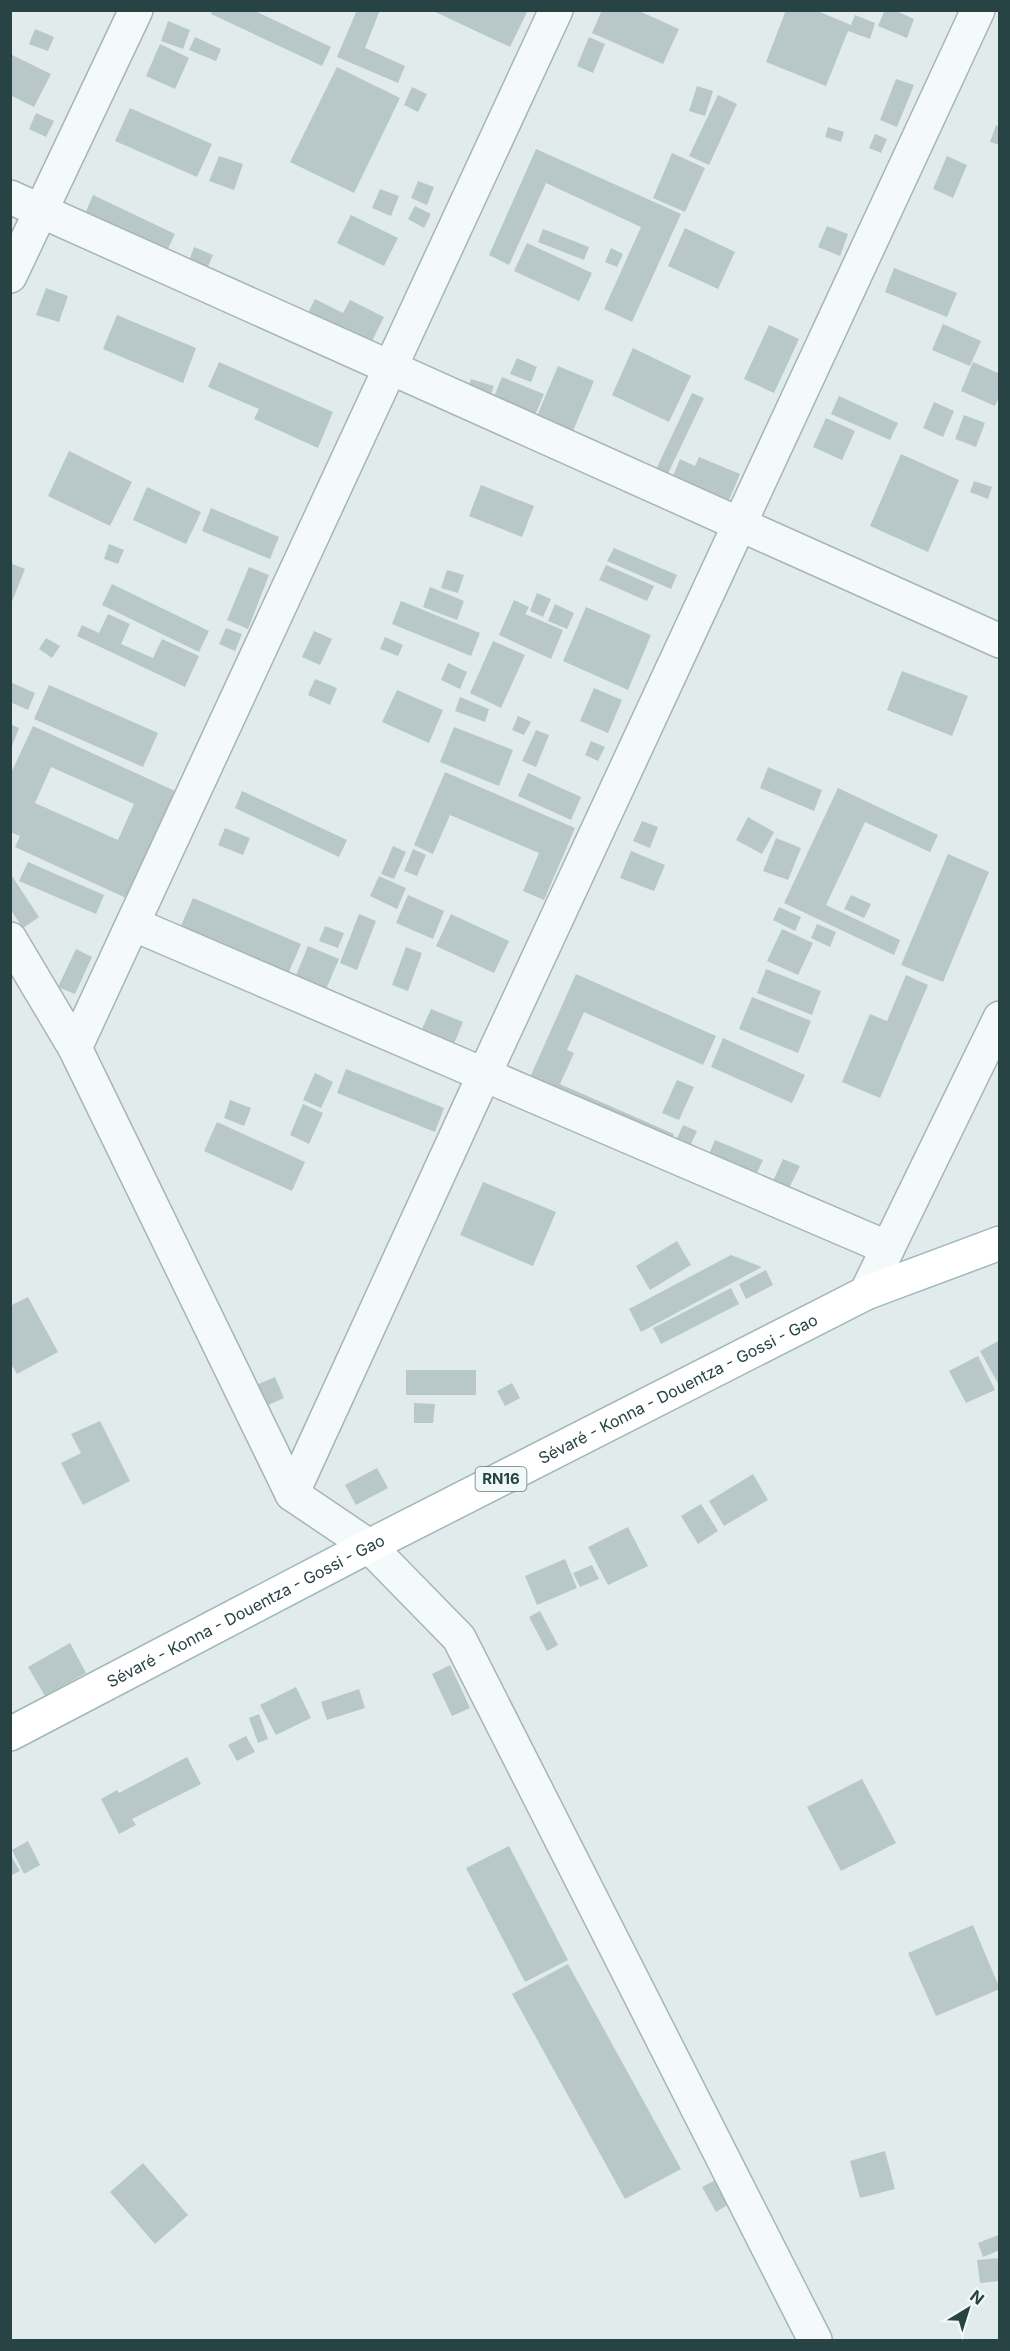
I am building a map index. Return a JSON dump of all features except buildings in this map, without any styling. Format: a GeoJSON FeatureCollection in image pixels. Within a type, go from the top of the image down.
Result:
{"type":"FeatureCollection","features":[{"type":"Feature","properties":{"kind":"main road","name":"Sévaré - Konna - Douentza - Gossi - Gao"},"geometry":{"type":"LineString","coordinates":[[10,1734],[369,1546],[866,1293],[999,1243]]}},
{"type":"Feature","properties":{"kind":"street"},"geometry":{"type":"LineString","coordinates":[[10,276],[136,10]]}},
{"type":"Feature","properties":{"kind":"street"},"geometry":{"type":"LineString","coordinates":[[75,1048],[556,10]]}},
{"type":"Feature","properties":{"kind":"street"},"geometry":{"type":"LineString","coordinates":[[292,1494],[978,10]]}},
{"type":"Feature","properties":{"kind":"street"},"geometry":{"type":"LineString","coordinates":[[10,196],[999,641]]}},
{"type":"Feature","properties":{"kind":"street"},"geometry":{"type":"LineString","coordinates":[[133,924],[888,1248]]}},
{"type":"Feature","properties":{"kind":"street"},"geometry":{"type":"LineString","coordinates":[[10,939],[75,1048],[292,1494],[369,1546],[459,1638],[815,2340]]}},
{"type":"Feature","properties":{"kind":"street"},"geometry":{"type":"LineString","coordinates":[[866,1293],[999,1018]]}}]}
